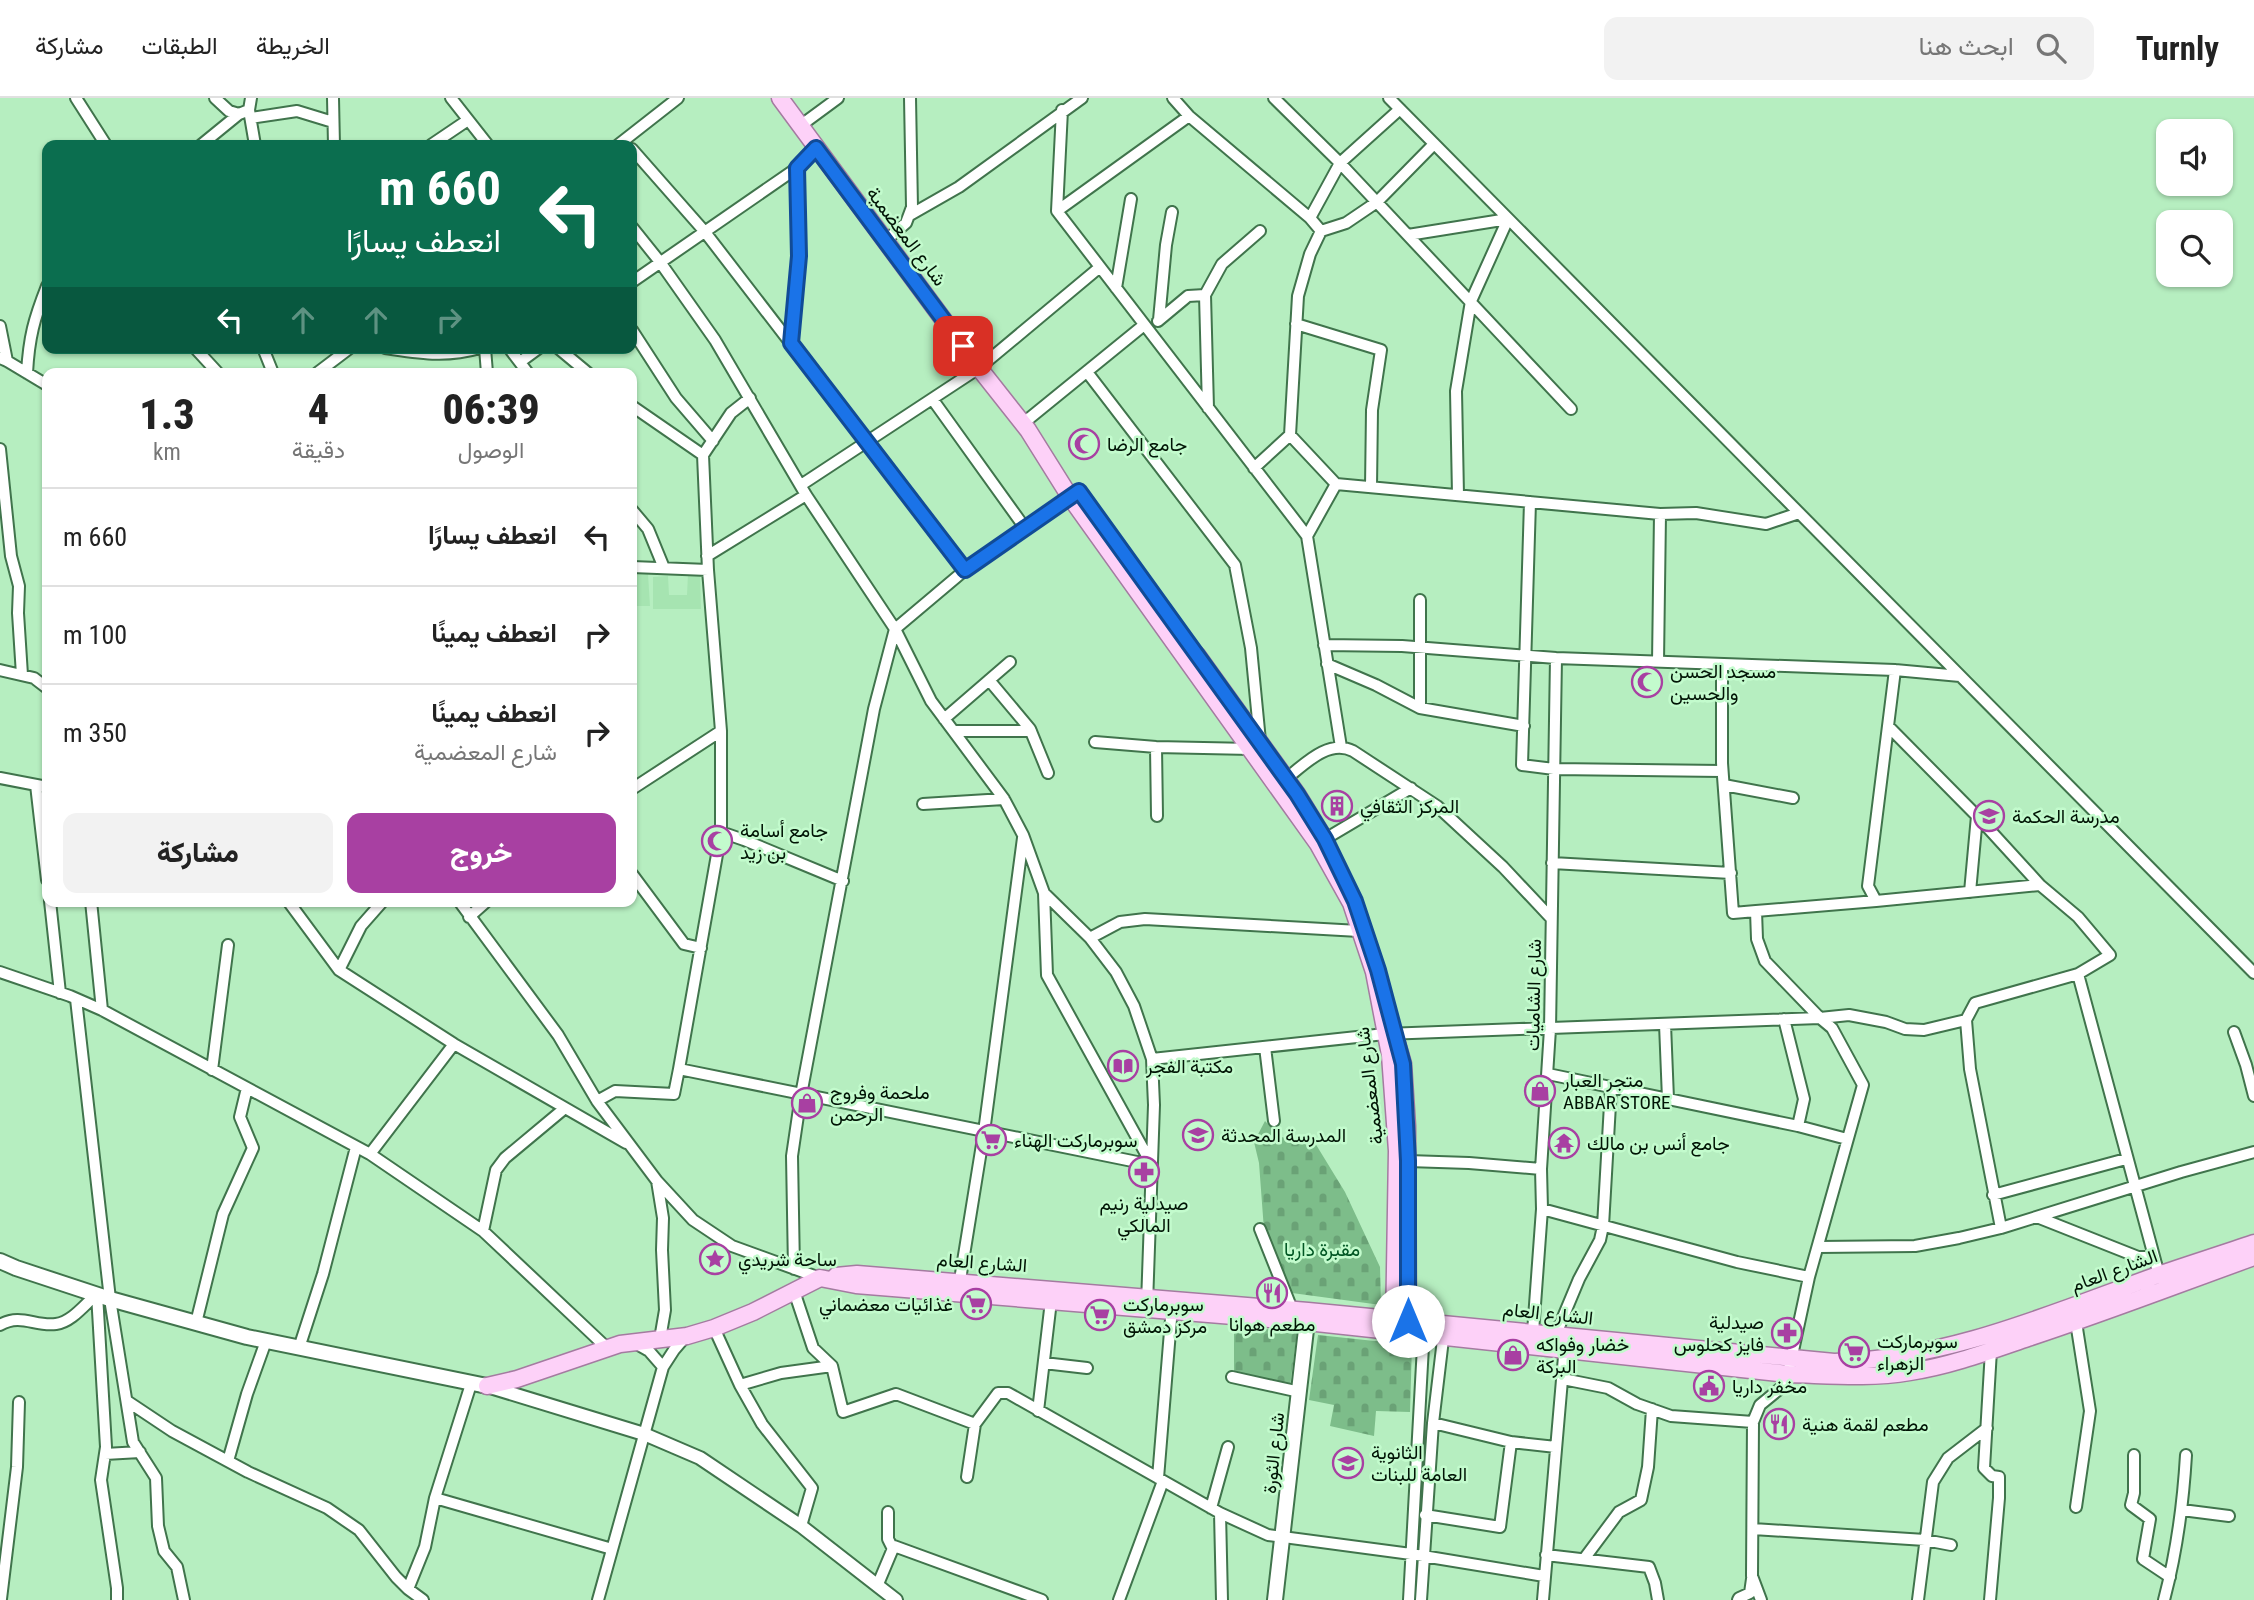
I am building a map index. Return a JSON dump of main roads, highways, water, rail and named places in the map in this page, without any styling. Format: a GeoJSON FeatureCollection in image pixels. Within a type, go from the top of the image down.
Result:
{"type":"FeatureCollection","features":[{"type":"Feature","properties":{"kind":"main road","name":"شارع المعضمية"},"geometry":{"type":"LineString","coordinates":[[780,98],[805,123],[892,235],[982,366],[1282,783],[1321,842],[1355,901],[1365,928],[1390,1034],[1409,1327]]}},
{"type":"Feature","properties":{"kind":"main road","name":"شارع المعضمية"},"geometry":{"type":"LineString","coordinates":[[793,98],[816,148],[1026,421],[1075,494]]}},
{"type":"Feature","properties":{"kind":"main road","name":"شارع المعضمية"},"geometry":{"type":"LineString","coordinates":[[1321,842],[1351,903],[1374,972],[1390,1034],[1403,1064],[1408,1161],[1409,1327]]}},
{"type":"Feature","properties":{"kind":"main road","name":"الشارع العام"},"geometry":{"type":"LineString","coordinates":[[1789,1367],[1859,1362],[1933,1350],[1984,1337],[2254,1243]]}},
{"type":"Feature","properties":{"kind":"main road","name":"الشارع العام"},"geometry":{"type":"LineString","coordinates":[[479,1385],[517,1379],[607,1348],[687,1336],[715,1328],[820,1278],[857,1274],[959,1287],[1303,1314],[1444,1331],[1562,1339],[1856,1377],[1908,1373],[1991,1350],[2254,1257]]}},
{"type":"Feature","properties":{"kind":"main road"},"geometry":{"type":"LineString","coordinates":[[0,1261],[103,1296],[196,1323],[266,1341],[479,1385]]}},
{"type":"Feature","properties":{"kind":"main road"},"geometry":{"type":"LineString","coordinates":[[0,1266],[16,1268]]}},
{"type":"Feature","properties":{"kind":"main road"},"geometry":{"type":"LineString","coordinates":[[959,1287],[1051,1301],[1147,1303]]}},
{"type":"Feature","properties":{"kind":"main road","name":"شارع الثورة"},"geometry":{"type":"LineString","coordinates":[[1275,1600],[1300,1392],[1303,1314]]}},
{"type":"Feature","properties":{"kind":"main road","name":"الشارع العام"},"geometry":{"type":"LineString","coordinates":[[1444,1331],[1533,1332],[1562,1339]]}},
{"type":"Feature","properties":{"kind":"place","name":"جامع الرضا"},"geometry":{"type":"Point","coordinates":[1084,444]}},
{"type":"Feature","properties":{"kind":"place","name":"مسجد الحسن والحسين"},"geometry":{"type":"Point","coordinates":[1647,682]}},
{"type":"Feature","properties":{"kind":"place","name":"المركز الثقافي"},"geometry":{"type":"Point","coordinates":[1337,806]}},
{"type":"Feature","properties":{"kind":"place","name":"مدرسة الحكمة"},"geometry":{"type":"Point","coordinates":[1989,816]}},
{"type":"Feature","properties":{"kind":"place","name":"جامع أسامة بن زيد"},"geometry":{"type":"Point","coordinates":[717,841]}},
{"type":"Feature","properties":{"kind":"place","name":"مكتبة الفجر"},"geometry":{"type":"Point","coordinates":[1123,1066]}},
{"type":"Feature","properties":{"kind":"place","name":"متجر العبار ABBAR STORE"},"geometry":{"type":"Point","coordinates":[1540,1091]}},
{"type":"Feature","properties":{"kind":"place","name":"ملحمة وفروج الرحمن"},"geometry":{"type":"Point","coordinates":[807,1103]}},
{"type":"Feature","properties":{"kind":"place","name":"المدرسة المحدثة"},"geometry":{"type":"Point","coordinates":[1198,1135]}},
{"type":"Feature","properties":{"kind":"place","name":"سوبرماركت الهناء"},"geometry":{"type":"Point","coordinates":[991,1140]}},
{"type":"Feature","properties":{"kind":"place","name":"جامع أنس بن مالك"},"geometry":{"type":"Point","coordinates":[1564,1143]}},
{"type":"Feature","properties":{"kind":"place","name":"صيدلية رنيم المالكي"},"geometry":{"type":"Point","coordinates":[1144,1172]}},
{"type":"Feature","properties":{"kind":"place","name":"ساحة شريدي"},"geometry":{"type":"Point","coordinates":[715,1259]}},
{"type":"Feature","properties":{"kind":"place","name":"مطعم هوانا"},"geometry":{"type":"Point","coordinates":[1272,1293]}},
{"type":"Feature","properties":{"kind":"place","name":"غذائيات معضماني"},"geometry":{"type":"Point","coordinates":[976,1304]}},
{"type":"Feature","properties":{"kind":"place","name":"سوبرماركت مركز دمشق"},"geometry":{"type":"Point","coordinates":[1100,1315]}},
{"type":"Feature","properties":{"kind":"place","name":"صيدلية فايز كحلوس"},"geometry":{"type":"Point","coordinates":[1787,1333]}},
{"type":"Feature","properties":{"kind":"place","name":"سوبرماركت الزهراء"},"geometry":{"type":"Point","coordinates":[1854,1352]}},
{"type":"Feature","properties":{"kind":"place","name":"خضار وفواكه البركة"},"geometry":{"type":"Point","coordinates":[1513,1355]}},
{"type":"Feature","properties":{"kind":"place","name":"مخفر داريا"},"geometry":{"type":"Point","coordinates":[1709,1386]}},
{"type":"Feature","properties":{"kind":"place","name":"مطعم لقمة هنية"},"geometry":{"type":"Point","coordinates":[1779,1424]}},
{"type":"Feature","properties":{"kind":"place","name":"الثانوية العامة للبنات"},"geometry":{"type":"Point","coordinates":[1348,1463]}},
{"type":"Feature","properties":{"kind":"park label","name":"مقبرة داريا"},"geometry":{"type":"Point","coordinates":[1322,1249]}}]}
